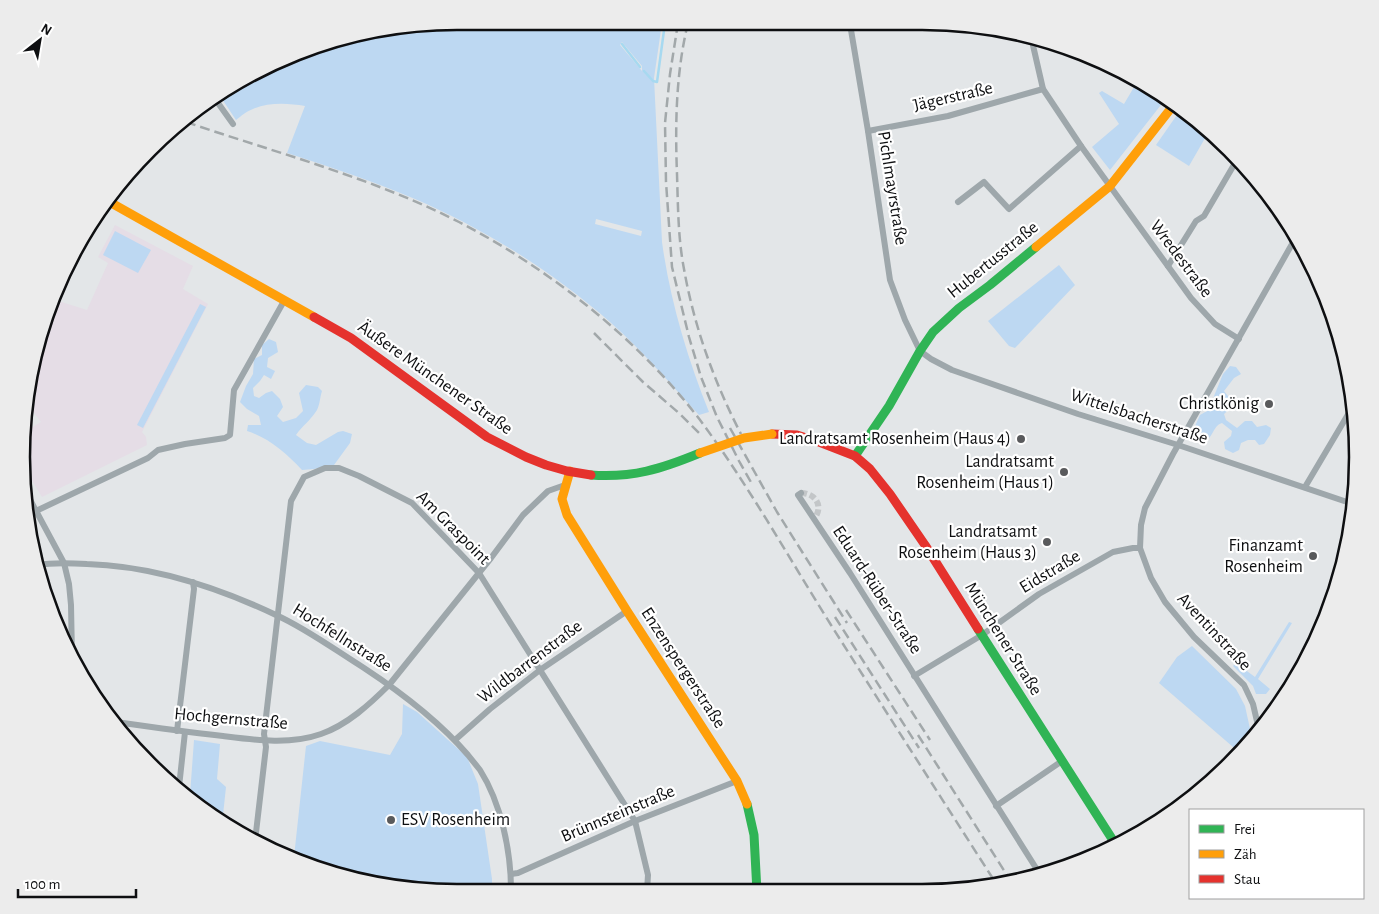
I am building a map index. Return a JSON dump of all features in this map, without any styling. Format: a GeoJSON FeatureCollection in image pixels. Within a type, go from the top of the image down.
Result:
{"type":"FeatureCollection","features":[{"type":"Feature","properties":{"kind":"main road","name":"Hubertusstraße"},"geometry":{"type":"LineString","coordinates":[[855,456],[897,393],[920,351],[933,332],[1110,186],[1170,110]]}},
{"type":"Feature","properties":{"kind":"main road","name":"Äußere Münchener Straße"},"geometry":{"type":"LineString","coordinates":[[113,204],[351,338],[492,440],[526,458],[549,466],[603,476],[630,475],[652,470],[744,438],[772,434],[797,436],[855,456]]}},
{"type":"Feature","properties":{"kind":"main road","name":"Münchener Straße"},"geometry":{"type":"LineString","coordinates":[[855,456],[870,469],[890,494],[925,545],[1112,839]]}},
{"type":"Feature","properties":{"kind":"main road","name":"Enzenspergerstraße"},"geometry":{"type":"LineString","coordinates":[[570,471],[562,499],[567,515],[626,611],[736,781],[747,802],[754,838],[756,884]]}},
{"type":"Feature","properties":{"kind":"street","name":"Pichlmayrstraße"},"geometry":{"type":"LineString","coordinates":[[851,30],[890,280],[905,320],[920,351]]}},
{"type":"Feature","properties":{"kind":"street"},"geometry":{"type":"LineString","coordinates":[[1033,45],[1043,89]]}},
{"type":"Feature","properties":{"kind":"street","name":"Jägerstraße"},"geometry":{"type":"LineString","coordinates":[[868,131],[948,116],[1043,89]]}},
{"type":"Feature","properties":{"kind":"street","name":"Wredestraße"},"geometry":{"type":"LineString","coordinates":[[1043,89],[1081,146],[1191,298],[1215,324],[1239,339]]}},
{"type":"Feature","properties":{"kind":"street"},"geometry":{"type":"LineString","coordinates":[[218,103],[232,124]]}},
{"type":"Feature","properties":{"kind":"street"},"geometry":{"type":"LineString","coordinates":[[958,202],[984,182],[1009,209],[1081,146]]}},
{"type":"Feature","properties":{"kind":"street"},"geometry":{"type":"LineString","coordinates":[[1168,266],[1196,220],[1204,216],[1234,165]]}},
{"type":"Feature","properties":{"kind":"street","name":"Aventinstraße"},"geometry":{"type":"LineString","coordinates":[[1257,722],[1253,704],[1244,685],[1194,637],[1165,602],[1151,578],[1140,548],[1141,525],[1145,508],[1178,445],[1292,244]]}},
{"type":"Feature","properties":{"kind":"street"},"geometry":{"type":"LineString","coordinates":[[36,511],[148,458],[158,450],[225,438],[230,435],[234,390],[284,301]]}},
{"type":"Feature","properties":{"kind":"street","name":"Wittelsbacherstraße"},"geometry":{"type":"LineString","coordinates":[[920,351],[952,370],[1078,414],[1178,445],[1346,502]]}},
{"type":"Feature","properties":{"kind":"street"},"geometry":{"type":"LineString","coordinates":[[1305,487],[1347,417]]}},
{"type":"Feature","properties":{"kind":"street","name":"Am Graspoint"},"geometry":{"type":"LineString","coordinates":[[255,833],[266,747],[264,734],[291,501],[304,477],[325,468],[339,468],[412,503],[479,573],[635,821],[648,875],[647,884]]}},
{"type":"Feature","properties":{"kind":"street","name":"Hochgernstraße"},"geometry":{"type":"LineString","coordinates":[[123,723],[185,732],[265,740],[307,738],[341,725],[389,685],[523,516],[548,491],[565,486]]}},
{"type":"Feature","properties":{"kind":"street","name":"Eduard-Rüber-Straße"},"geometry":{"type":"LineString","coordinates":[[801,493],[798,495],[815,518],[1036,868]]}},
{"type":"Feature","properties":{"kind":"street"},"geometry":{"type":"LineString","coordinates":[[33,506],[64,563],[69,584],[72,641]]}},
{"type":"Feature","properties":{"kind":"street","name":"Eidstraße"},"geometry":{"type":"LineString","coordinates":[[982,635],[1039,594],[1113,552],[1140,548]]}},
{"type":"Feature","properties":{"kind":"street","name":"Hochfellnstraße"},"geometry":{"type":"LineString","coordinates":[[44,563],[118,566],[151,571],[193,582],[277,615],[311,634],[410,699],[455,740],[480,770],[494,798],[503,828],[511,884]]}},
{"type":"Feature","properties":{"kind":"street"},"geometry":{"type":"LineString","coordinates":[[177,731],[194,589],[193,582]]}},
{"type":"Feature","properties":{"kind":"street","name":"Wildbarrenstraße"},"geometry":{"type":"LineString","coordinates":[[455,740],[490,709],[540,670],[626,611]]}},
{"type":"Feature","properties":{"kind":"street","name":"Eduard-Rüber-Straße"},"geometry":{"type":"LineString","coordinates":[[914,676],[982,635]]}},
{"type":"Feature","properties":{"kind":"street"},"geometry":{"type":"LineString","coordinates":[[179,782],[185,732]]}},
{"type":"Feature","properties":{"kind":"street"},"geometry":{"type":"LineString","coordinates":[[996,806],[1062,761]]}},
{"type":"Feature","properties":{"kind":"street","name":"Brünnsteinstraße"},"geometry":{"type":"LineString","coordinates":[[511,874],[518,873],[635,821],[736,781]]}},
{"type":"Feature","properties":{"kind":"shaded area"},"geometry":{"type":"Polygon","coordinates":[[[457,30],[661,30],[654,78],[662,242],[665,264],[680,328],[709,412],[699,415],[645,356],[610,322],[565,286],[517,253],[467,224],[415,199],[367,180],[287,153],[305,106],[265,105],[249,111],[236,120],[223,100],[243,87],[268,74],[320,53],[374,38],[429,31],[457,30]],[[622,42],[620,45],[642,71],[642,66],[622,42]],[[596,219],[595,224],[641,236],[642,231],[596,219]]]}},
{"type":"Feature","properties":{"kind":"shaded area"},"geometry":{"type":"Polygon","coordinates":[[[1135,86],[1162,104],[1110,170],[1092,147],[1119,124],[1099,93],[1102,91],[1124,104],[1135,86]]]}},
{"type":"Feature","properties":{"kind":"shaded area"},"geometry":{"type":"Polygon","coordinates":[[[1177,115],[1205,137],[1189,166],[1156,145],[1177,115]]]}},
{"type":"Feature","properties":{"kind":"shaded area"},"geometry":{"type":"Polygon","coordinates":[[[115,225],[193,266],[183,289],[208,304],[142,432],[146,437],[147,445],[42,497],[31,478],[30,457],[31,428],[41,422],[33,411],[38,374],[60,302],[87,310],[108,263],[98,257],[115,225]]]}},
{"type":"Feature","properties":{"kind":"shaded area"},"geometry":{"type":"Polygon","coordinates":[[[115,231],[151,250],[138,273],[103,255],[115,231]]]}},
{"type":"Feature","properties":{"kind":"shaded area"},"geometry":{"type":"Polygon","coordinates":[[[1059,265],[1075,285],[1015,348],[1009,346],[988,321],[1059,265]]]}},
{"type":"Feature","properties":{"kind":"shaded area"},"geometry":{"type":"Polygon","coordinates":[[[200,304],[206,307],[143,428],[137,425],[200,304]]]}},
{"type":"Feature","properties":{"kind":"shaded area"},"geometry":{"type":"Polygon","coordinates":[[[269,339],[276,342],[278,352],[268,358],[267,367],[275,371],[271,379],[264,375],[253,388],[254,396],[259,398],[272,391],[280,399],[283,407],[277,416],[283,422],[296,418],[303,411],[299,393],[306,385],[318,387],[322,391],[317,410],[296,435],[307,443],[316,445],[338,432],[343,431],[352,434],[350,443],[334,465],[302,470],[277,447],[247,431],[248,425],[261,425],[259,416],[240,402],[253,374],[254,359],[262,355],[262,345],[269,339]]]}},
{"type":"Feature","properties":{"kind":"shaded area"},"geometry":{"type":"Polygon","coordinates":[[[1230,366],[1236,367],[1241,374],[1234,378],[1224,391],[1231,400],[1232,407],[1224,414],[1226,420],[1237,428],[1245,421],[1252,421],[1257,427],[1266,425],[1271,428],[1270,435],[1264,444],[1259,445],[1255,440],[1248,440],[1241,443],[1239,450],[1233,453],[1225,449],[1224,442],[1231,436],[1232,431],[1222,423],[1218,425],[1207,440],[1197,441],[1193,434],[1200,415],[1213,404],[1214,396],[1223,374],[1230,366]]]}},
{"type":"Feature","properties":{"kind":"shaded area"},"geometry":{"type":"Polygon","coordinates":[[[1289,622],[1292,623],[1258,679],[1270,689],[1266,694],[1256,694],[1253,686],[1233,666],[1236,663],[1255,677],[1289,622]]]}},
{"type":"Feature","properties":{"kind":"shaded area"},"geometry":{"type":"Polygon","coordinates":[[[1192,646],[1236,689],[1245,706],[1250,730],[1234,748],[1159,683],[1177,657],[1192,646]]]}},
{"type":"Feature","properties":{"kind":"shaded area","name":"ESV Rosenheim"},"geometry":{"type":"Polygon","coordinates":[[[403,704],[417,712],[467,757],[478,784],[492,884],[429,883],[374,876],[320,861],[295,851],[306,746],[320,741],[390,755],[402,734],[403,704]]]}},
{"type":"Feature","properties":{"kind":"shaded area"},"geometry":{"type":"Polygon","coordinates":[[[194,740],[220,744],[217,779],[226,787],[223,814],[190,791],[194,740]]]}},
{"type":"Feature","properties":{"kind":"waterway"},"geometry":{"type":"LineString","coordinates":[[644,71],[653,81],[657,82],[664,30]]}},
{"type":"Feature","properties":{"kind":"waterway"},"geometry":{"type":"LineString","coordinates":[[622,44],[640,67]]}},
{"type":"Feature","properties":{"kind":"tunnel"},"geometry":{"type":"LineString","coordinates":[[801,493],[810,495],[818,503],[816,516]]}},
{"type":"Feature","properties":{"kind":"railway"},"geometry":{"type":"LineString","coordinates":[[677,30],[665,123],[666,182],[672,267],[701,377],[717,417],[752,484]]}},
{"type":"Feature","properties":{"kind":"railway"},"geometry":{"type":"LineString","coordinates":[[687,30],[681,60],[676,117],[679,234],[682,257],[699,333],[722,394],[741,434]]}},
{"type":"Feature","properties":{"kind":"railway"},"geometry":{"type":"LineString","coordinates":[[190,123],[359,179],[426,206],[459,222],[527,262],[560,285],[623,336],[679,394],[720,448],[992,878]]}},
{"type":"Feature","properties":{"kind":"railway"},"geometry":{"type":"LineString","coordinates":[[594,333],[643,382],[700,434]]}},
{"type":"Feature","properties":{"kind":"railway"},"geometry":{"type":"LineString","coordinates":[[730,428],[777,512],[847,623]]}},
{"type":"Feature","properties":{"kind":"railway"},"geometry":{"type":"LineString","coordinates":[[846,610],[930,740]]}},
{"type":"Feature","properties":{"kind":"railway"},"geometry":{"type":"LineString","coordinates":[[835,617],[919,748]]}},
{"type":"Feature","properties":{"kind":"railway"},"geometry":{"type":"LineString","coordinates":[[918,735],[1007,875]]}},
{"type":"Feature","properties":{"kind":"traffic: fast"},"geometry":{"type":"LineString","coordinates":[[855,456],[889,406],[933,332],[959,308],[1036,247]]}},
{"type":"Feature","properties":{"kind":"traffic: fast"},"geometry":{"type":"LineString","coordinates":[[591,475],[634,474],[672,464],[700,453]]}},
{"type":"Feature","properties":{"kind":"traffic: fast"},"geometry":{"type":"LineString","coordinates":[[978,629],[1112,839]]}},
{"type":"Feature","properties":{"kind":"traffic: fast"},"geometry":{"type":"LineString","coordinates":[[747,804],[754,835],[757,884]]}},
{"type":"Feature","properties":{"kind":"traffic: slow"},"geometry":{"type":"LineString","coordinates":[[1036,247],[1110,186],[1170,110]]}},
{"type":"Feature","properties":{"kind":"traffic: slow"},"geometry":{"type":"LineString","coordinates":[[113,204],[314,317]]}},
{"type":"Feature","properties":{"kind":"traffic: slow"},"geometry":{"type":"LineString","coordinates":[[700,453],[744,438],[772,434]]}},
{"type":"Feature","properties":{"kind":"traffic: slow"},"geometry":{"type":"LineString","coordinates":[[570,471],[562,499],[567,515],[737,781],[747,804]]}},
{"type":"Feature","properties":{"kind":"traffic: jam"},"geometry":{"type":"LineString","coordinates":[[314,317],[351,338],[487,437],[546,465],[591,475]]}},
{"type":"Feature","properties":{"kind":"traffic: jam"},"geometry":{"type":"LineString","coordinates":[[772,434],[797,435],[819,442],[855,456],[870,469],[890,494],[925,545],[978,629]]}},
{"type":"Feature","properties":{"kind":"place","name":"Christkönig"},"geometry":{"type":"Point","coordinates":[1269,404]}},
{"type":"Feature","properties":{"kind":"place","name":"Landratsamt Rosenheim (Haus 4)"},"geometry":{"type":"Point","coordinates":[1021,439]}},
{"type":"Feature","properties":{"kind":"place","name":"Landratsamt Rosenheim (Haus 1)"},"geometry":{"type":"Point","coordinates":[1064,472]}},
{"type":"Feature","properties":{"kind":"place","name":"Landratsamt Rosenheim (Haus 3)"},"geometry":{"type":"Point","coordinates":[1047,542]}},
{"type":"Feature","properties":{"kind":"place","name":"Finanzamt Rosenheim"},"geometry":{"type":"Point","coordinates":[1313,556]}},
{"type":"Feature","properties":{"kind":"place","name":"ESV Rosenheim"},"geometry":{"type":"Point","coordinates":[391,820]}}]}
